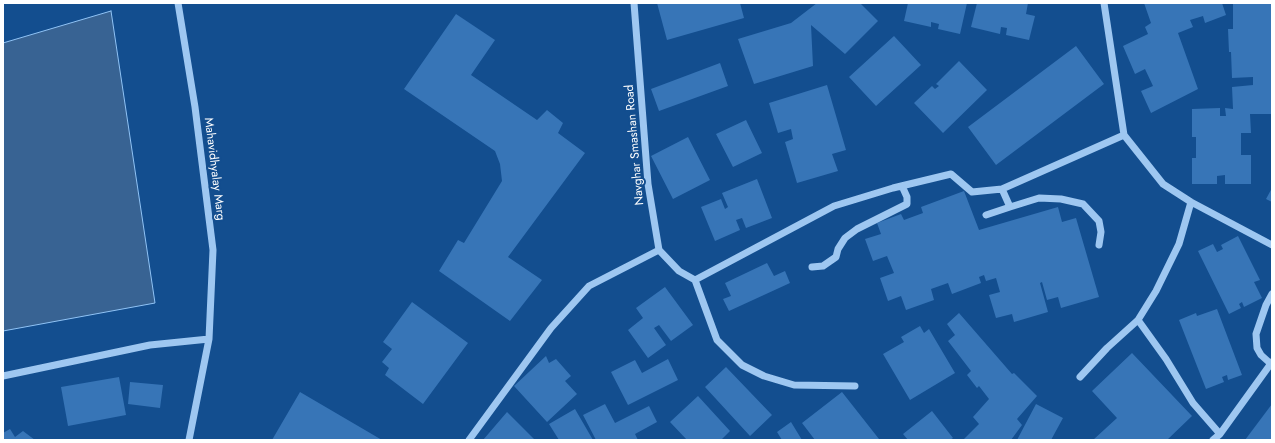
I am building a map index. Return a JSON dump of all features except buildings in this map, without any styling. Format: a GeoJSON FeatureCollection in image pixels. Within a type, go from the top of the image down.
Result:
{"type":"FeatureCollection","features":[{"type":"Feature","properties":{"kind":"street","name":"Mahavidhyalay Marg"},"geometry":{"type":"LineString","coordinates":[[178,3],[195,106],[213,250],[209,339],[189,440]]}},
{"type":"Feature","properties":{"kind":"street","name":"Navghar Smashan Road"},"geometry":{"type":"LineString","coordinates":[[634,3],[648,184],[659,250]]}},
{"type":"Feature","properties":{"kind":"street"},"geometry":{"type":"LineString","coordinates":[[1104,3],[1124,135],[1163,184],[1191,202],[1272,245]]}},
{"type":"Feature","properties":{"kind":"street"},"geometry":{"type":"LineString","coordinates":[[695,280],[834,206],[950,174],[972,192],[1002,189],[1124,135]]}},
{"type":"Feature","properties":{"kind":"street"},"geometry":{"type":"LineString","coordinates":[[812,267],[823,266],[836,258],[838,249],[845,238],[857,229],[906,204],[907,197],[902,186]]}},
{"type":"Feature","properties":{"kind":"street"},"geometry":{"type":"LineString","coordinates":[[1002,189],[1010,207]]}},
{"type":"Feature","properties":{"kind":"street"},"geometry":{"type":"LineString","coordinates":[[986,215],[1039,198],[1083,204],[1098,221],[1101,232],[1099,245]]}},
{"type":"Feature","properties":{"kind":"street"},"geometry":{"type":"LineString","coordinates":[[1080,377],[1107,348],[1138,320],[1156,291],[1179,244],[1191,202]]}},
{"type":"Feature","properties":{"kind":"street"},"geometry":{"type":"LineString","coordinates":[[469,440],[551,328],[589,286],[659,250],[679,271],[695,280],[717,340],[742,365],[764,376],[794,385],[855,386]]}},
{"type":"Feature","properties":{"kind":"street"},"geometry":{"type":"LineString","coordinates":[[1213,440],[1220,434],[1271,363],[1261,355],[1257,348],[1256,334],[1266,305],[1272,294]]}},
{"type":"Feature","properties":{"kind":"street"},"geometry":{"type":"LineString","coordinates":[[1138,320],[1166,359],[1193,403],[1220,434]]}},
{"type":"Feature","properties":{"kind":"street"},"geometry":{"type":"LineString","coordinates":[[3,376],[150,345],[209,339]]}},
{"type":"Feature","properties":{"kind":"water"},"geometry":{"type":"Polygon","coordinates":[[[111,11],[155,303],[3,331],[3,43],[111,11]]]}}]}
